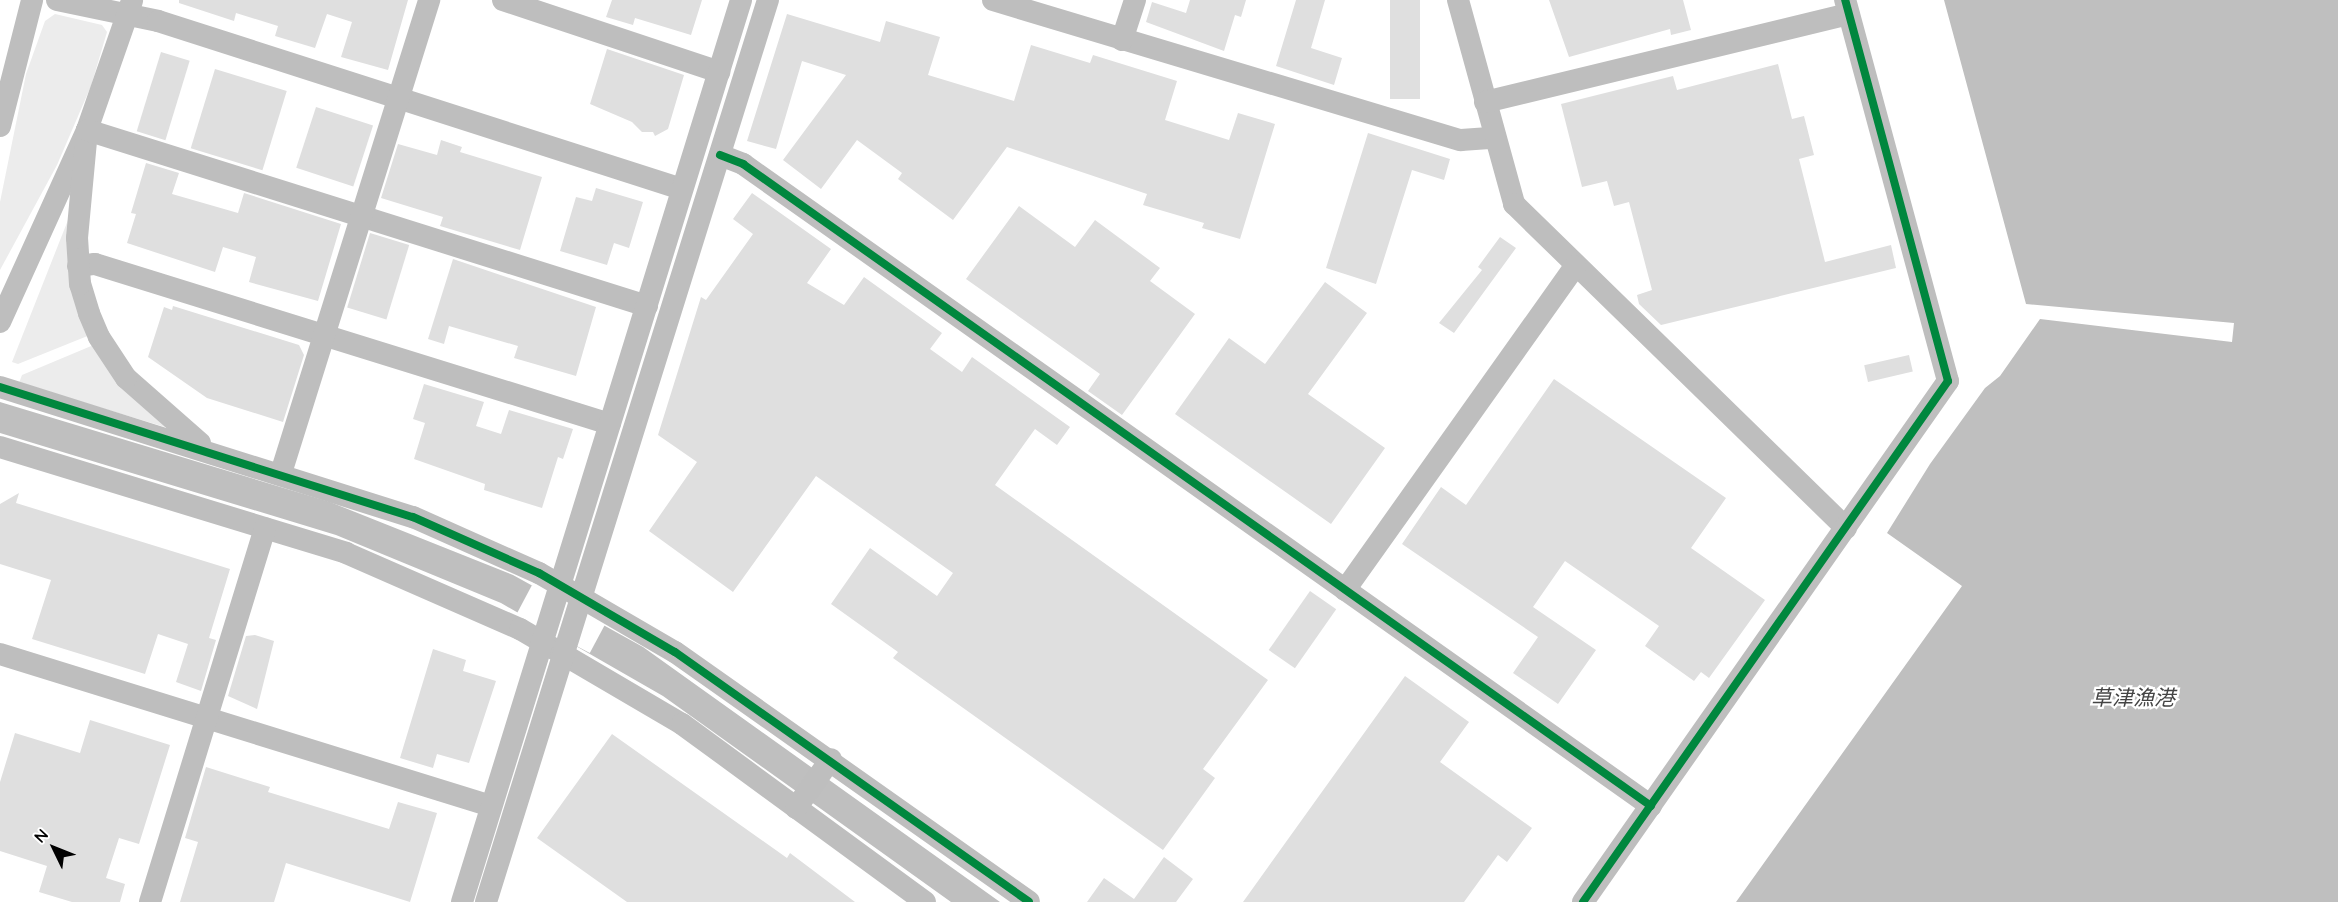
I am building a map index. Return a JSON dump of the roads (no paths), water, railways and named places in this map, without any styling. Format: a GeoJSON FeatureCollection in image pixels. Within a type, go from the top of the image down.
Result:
{"type":"FeatureCollection","features":[{"type":"Feature","properties":{"kind":"street"},"geometry":{"type":"LineString","coordinates":[[0,126],[32,0]]}},
{"type":"Feature","properties":{"kind":"street"},"geometry":{"type":"LineString","coordinates":[[57,0],[130,5],[682,189]]}},
{"type":"Feature","properties":{"kind":"street"},"geometry":{"type":"LineString","coordinates":[[281,473],[429,0]]}},
{"type":"Feature","properties":{"kind":"street"},"geometry":{"type":"LineString","coordinates":[[504,0],[719,72]]}},
{"type":"Feature","properties":{"kind":"street"},"geometry":{"type":"LineString","coordinates":[[462,902],[741,0]]}},
{"type":"Feature","properties":{"kind":"street"},"geometry":{"type":"LineString","coordinates":[[486,902],[768,0]]}},
{"type":"Feature","properties":{"kind":"street"},"geometry":{"type":"LineString","coordinates":[[993,0],[1461,140],[1493,138]]}},
{"type":"Feature","properties":{"kind":"street"},"geometry":{"type":"LineString","coordinates":[[1122,40],[1134,0]]}},
{"type":"Feature","properties":{"kind":"street"},"geometry":{"type":"LineString","coordinates":[[1458,0],[1493,138],[1514,204],[1846,528]]}},
{"type":"Feature","properties":{"kind":"street"},"geometry":{"type":"LineString","coordinates":[[0,322],[87,130],[130,5]]}},
{"type":"Feature","properties":{"kind":"street"},"geometry":{"type":"LineString","coordinates":[[1485,102],[1846,7],[1948,381],[1583,902]]}},
{"type":"Feature","properties":{"kind":"street"},"geometry":{"type":"LineString","coordinates":[[87,130],[363,214],[647,306]]}},
{"type":"Feature","properties":{"kind":"street"},"geometry":{"type":"LineString","coordinates":[[87,130],[77,238],[78,266],[89,313],[111,358],[152,404],[208,450]]}},
{"type":"Feature","properties":{"kind":"street"},"geometry":{"type":"LineString","coordinates":[[720,155],[743,164],[1651,806]]}},
{"type":"Feature","properties":{"kind":"street"},"geometry":{"type":"LineString","coordinates":[[78,266],[95,264],[610,424]]}},
{"type":"Feature","properties":{"kind":"street"},"geometry":{"type":"LineString","coordinates":[[1345,590],[1575,266]]}},
{"type":"Feature","properties":{"kind":"street"},"geometry":{"type":"LineString","coordinates":[[0,387],[281,473],[413,518],[675,652],[827,765],[1029,902]]}},
{"type":"Feature","properties":{"kind":"street"},"geometry":{"type":"LineString","coordinates":[[0,447],[265,528],[407,577],[545,635],[566,646],[800,803],[925,902]]}},
{"type":"Feature","properties":{"kind":"street"},"geometry":{"type":"LineString","coordinates":[[150,902],[265,528]]}},
{"type":"Feature","properties":{"kind":"street"},"geometry":{"type":"LineString","coordinates":[[0,654],[491,806]]}},
{"type":"Feature","properties":{"kind":"street"},"geometry":{"type":"LineString","coordinates":[[800,803],[827,765]]}},
{"type":"Feature","properties":{"kind":"water","name":"草津漁港"},"geometry":{"type":"Polygon","coordinates":[[[1944,0],[2338,0],[2338,902],[1736,902],[1962,586],[1887,533],[1930,464],[1985,388],[2000,376],[2040,319],[2232,342],[2234,323],[2026,304],[1944,0]]]}},
{"type":"Feature","properties":{"kind":"water"},"geometry":{"type":"Polygon","coordinates":[[[0,402],[330,502],[513,575],[643,647],[1000,902],[951,902],[663,696],[501,603],[336,535],[0,433],[0,402]]]}}]}
